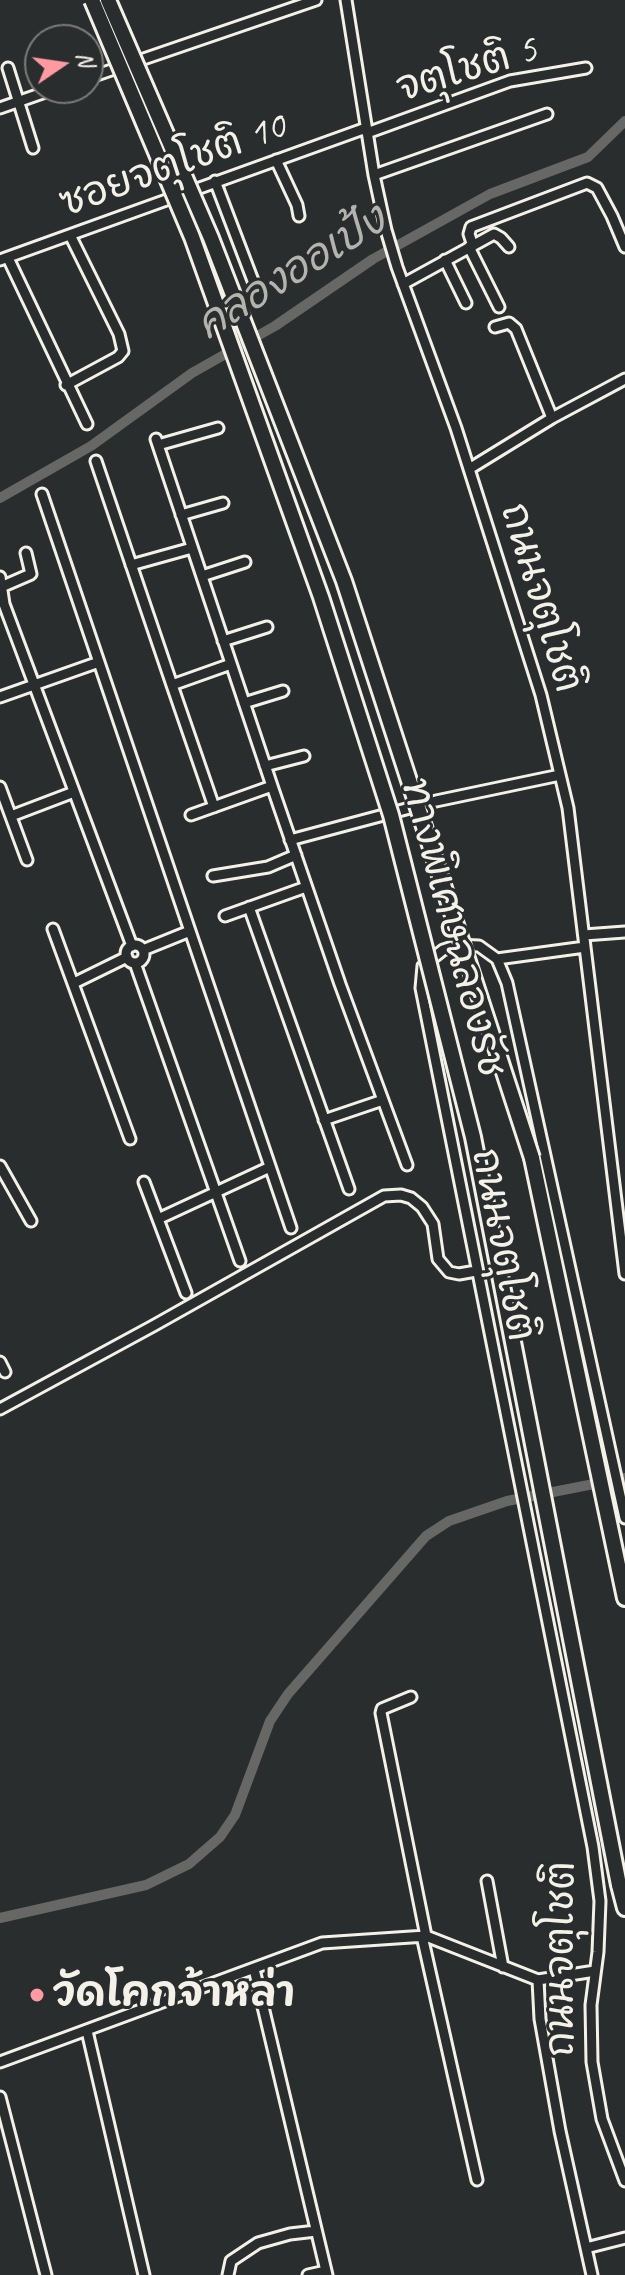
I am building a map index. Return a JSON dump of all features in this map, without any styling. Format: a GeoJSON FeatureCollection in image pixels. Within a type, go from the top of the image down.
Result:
{"type":"FeatureCollection","features":[{"type":"Feature","properties":{"kind":"highway","name":"ทางพิเศษฉลองรัช"},"geometry":{"type":"LineString","coordinates":[[92,0],[192,237],[321,597],[391,815],[473,1137],[625,1908]]}},
{"type":"Feature","properties":{"kind":"highway","name":"ทางพิเศษฉลองรัช"},"geometry":{"type":"LineString","coordinates":[[108,0],[211,238],[344,581],[523,1127],[625,1598]]}},
{"type":"Feature","properties":{"kind":"street"},"geometry":{"type":"LineString","coordinates":[[104,73],[316,0]]}},
{"type":"Feature","properties":{"kind":"street","name":"ถนนจตุโชติ"},"geometry":{"type":"LineString","coordinates":[[346,0],[386,230],[469,469],[541,695],[568,808],[625,1274]]}},
{"type":"Feature","properties":{"kind":"street"},"geometry":{"type":"LineString","coordinates":[[8,68],[33,148]]}},
{"type":"Feature","properties":{"kind":"street","name":"จตุโชติ 5"},"geometry":{"type":"LineString","coordinates":[[367,131],[510,81],[586,68]]}},
{"type":"Feature","properties":{"kind":"street"},"geometry":{"type":"LineString","coordinates":[[0,108],[24,99]]}},
{"type":"Feature","properties":{"kind":"street"},"geometry":{"type":"LineString","coordinates":[[374,175],[547,114]]}},
{"type":"Feature","properties":{"kind":"street","name":"ซอยจตุโชติ 10"},"geometry":{"type":"LineString","coordinates":[[4,259],[215,181],[367,131]]}},
{"type":"Feature","properties":{"kind":"street"},"geometry":{"type":"LineString","coordinates":[[276,160],[294,197],[299,216]]}},
{"type":"Feature","properties":{"kind":"street"},"geometry":{"type":"LineString","coordinates":[[215,181],[255,286]]}},
{"type":"Feature","properties":{"kind":"street"},"geometry":{"type":"LineString","coordinates":[[499,307],[471,246],[471,227],[587,183],[597,188],[625,247]]}},
{"type":"Feature","properties":{"kind":"street"},"geometry":{"type":"LineString","coordinates":[[403,284],[494,234],[509,247]]}},
{"type":"Feature","properties":{"kind":"street"},"geometry":{"type":"LineString","coordinates":[[66,385],[118,357],[123,351],[119,334],[70,235]]}},
{"type":"Feature","properties":{"kind":"street"},"geometry":{"type":"LineString","coordinates":[[4,259],[87,424]]}},
{"type":"Feature","properties":{"kind":"street"},"geometry":{"type":"LineString","coordinates":[[445,260],[466,303]]}},
{"type":"Feature","properties":{"kind":"street"},"geometry":{"type":"LineString","coordinates":[[495,327],[509,323],[516,329],[552,418]]}},
{"type":"Feature","properties":{"kind":"street"},"geometry":{"type":"LineString","coordinates":[[469,469],[552,418],[625,379]]}},
{"type":"Feature","properties":{"kind":"street"},"geometry":{"type":"LineString","coordinates":[[218,428],[157,442],[306,887],[407,1165]]}},
{"type":"Feature","properties":{"kind":"street"},"geometry":{"type":"LineString","coordinates":[[96,461],[214,807]]}},
{"type":"Feature","properties":{"kind":"street"},"geometry":{"type":"LineString","coordinates":[[42,494],[291,1228]]}},
{"type":"Feature","properties":{"kind":"street"},"geometry":{"type":"LineString","coordinates":[[181,515],[223,503]]}},
{"type":"Feature","properties":{"kind":"street"},"geometry":{"type":"LineString","coordinates":[[131,565],[192,548]]}},
{"type":"Feature","properties":{"kind":"street"},"geometry":{"type":"LineString","coordinates":[[26,553],[31,574],[1,588],[132,946]]}},
{"type":"Feature","properties":{"kind":"street"},"geometry":{"type":"LineString","coordinates":[[202,576],[245,562]]}},
{"type":"Feature","properties":{"kind":"street"},"geometry":{"type":"LineString","coordinates":[[223,641],[267,627]]}},
{"type":"Feature","properties":{"kind":"street"},"geometry":{"type":"LineString","coordinates":[[0,697],[99,662]]}},
{"type":"Feature","properties":{"kind":"street"},"geometry":{"type":"LineString","coordinates":[[172,685],[231,664]]}},
{"type":"Feature","properties":{"kind":"street"},"geometry":{"type":"LineString","coordinates":[[244,703],[283,691]]}},
{"type":"Feature","properties":{"kind":"street"},"geometry":{"type":"LineString","coordinates":[[265,766],[304,756]]}},
{"type":"Feature","properties":{"kind":"street"},"geometry":{"type":"LineString","coordinates":[[290,840],[436,801],[560,775]]}},
{"type":"Feature","properties":{"kind":"street"},"geometry":{"type":"LineString","coordinates":[[191,815],[272,786]]}},
{"type":"Feature","properties":{"kind":"street"},"geometry":{"type":"LineString","coordinates":[[0,787],[27,860]]}},
{"type":"Feature","properties":{"kind":"street"},"geometry":{"type":"LineString","coordinates":[[11,816],[74,792]]}},
{"type":"Feature","properties":{"kind":"street"},"geometry":{"type":"LineString","coordinates":[[213,876],[268,867],[296,855]]}},
{"type":"Feature","properties":{"kind":"street"},"geometry":{"type":"LineString","coordinates":[[225,916],[306,887]]}},
{"type":"Feature","properties":{"kind":"street"},"geometry":{"type":"LineString","coordinates":[[249,907],[349,1189]]}},
{"type":"Feature","properties":{"kind":"street"},"geometry":{"type":"LineString","coordinates":[[53,929],[130,1139]]}},
{"type":"Feature","properties":{"kind":"street"},"geometry":{"type":"LineString","coordinates":[[143,950],[190,931]]}},
{"type":"Feature","properties":{"kind":"street"},"geometry":{"type":"LineString","coordinates":[[584,935],[625,932]]}},
{"type":"Feature","properties":{"kind":"street"},"geometry":{"type":"LineString","coordinates":[[143,950],[138,945],[127,951],[240,1261]]}},
{"type":"Feature","properties":{"kind":"street","name":"ถนนจตุโชติ"},"geometry":{"type":"LineString","coordinates":[[625,1518],[507,983],[497,959],[479,946],[458,945],[443,950],[423,966],[421,988],[593,1847],[600,1901],[591,2005],[592,2062],[602,2119],[625,2181]]}},
{"type":"Feature","properties":{"kind":"street"},"geometry":{"type":"LineString","coordinates":[[497,959],[585,947]]}},
{"type":"Feature","properties":{"kind":"street"},"geometry":{"type":"LineString","coordinates":[[74,983],[131,960],[142,960],[143,950]]}},
{"type":"Feature","properties":{"kind":"street"},"geometry":{"type":"LineString","coordinates":[[324,1120],[383,1100]]}},
{"type":"Feature","properties":{"kind":"street"},"geometry":{"type":"LineString","coordinates":[[613,1161],[625,1160]]}},
{"type":"Feature","properties":{"kind":"street"},"geometry":{"type":"LineString","coordinates":[[0,1166],[31,1221]]}},
{"type":"Feature","properties":{"kind":"street"},"geometry":{"type":"LineString","coordinates":[[158,1219],[270,1167]]}},
{"type":"Feature","properties":{"kind":"street"},"geometry":{"type":"LineString","coordinates":[[144,1182],[186,1293]]}},
{"type":"Feature","properties":{"kind":"street"},"geometry":{"type":"LineString","coordinates":[[0,1409],[384,1196],[401,1195],[422,1207],[433,1224],[438,1259],[449,1272],[476,1271]]}},
{"type":"Feature","properties":{"kind":"street"},"geometry":{"type":"LineString","coordinates":[[411,1697],[382,1709],[381,1713],[424,1936],[477,2180]]}},
{"type":"Feature","properties":{"kind":"street"},"geometry":{"type":"LineString","coordinates":[[487,1881],[503,1967]]}},
{"type":"Feature","properties":{"kind":"street"},"geometry":{"type":"LineString","coordinates":[[0,2062],[322,1943],[424,1936],[538,1980],[595,1971]]}},
{"type":"Feature","properties":{"kind":"street"},"geometry":{"type":"LineString","coordinates":[[254,1969],[326,2273],[308,2275]]}},
{"type":"Feature","properties":{"kind":"street"},"geometry":{"type":"LineString","coordinates":[[538,1980],[540,2019],[555,2104],[592,2275]]}},
{"type":"Feature","properties":{"kind":"street"},"geometry":{"type":"LineString","coordinates":[[87,2031],[144,2275]]}},
{"type":"Feature","properties":{"kind":"street"},"geometry":{"type":"LineString","coordinates":[[0,2097],[46,2275]]}},
{"type":"Feature","properties":{"kind":"street"},"geometry":{"type":"LineString","coordinates":[[228,2275],[231,2261],[258,2243],[316,2231]]}},
{"type":"Feature","properties":{"kind":"street"},"geometry":{"type":"LineString","coordinates":[[586,2248],[625,2238]]}},
{"type":"Feature","properties":{"kind":"waterway","name":"คลองออเป้ง"},"geometry":{"type":"LineString","coordinates":[[0,498],[91,446],[192,373],[275,326],[373,259],[490,194],[588,157],[625,121]]}},
{"type":"Feature","properties":{"kind":"waterway"},"geometry":{"type":"LineString","coordinates":[[0,1918],[146,1885],[189,1864],[220,1837],[235,1815],[270,1721],[288,1694],[426,1536],[449,1521],[507,1501],[625,1478]]}},
{"type":"Feature","properties":{"kind":"place","name":"วัดโคกจ้าหล่า"},"geometry":{"type":"Point","coordinates":[37,1995]}}]}
